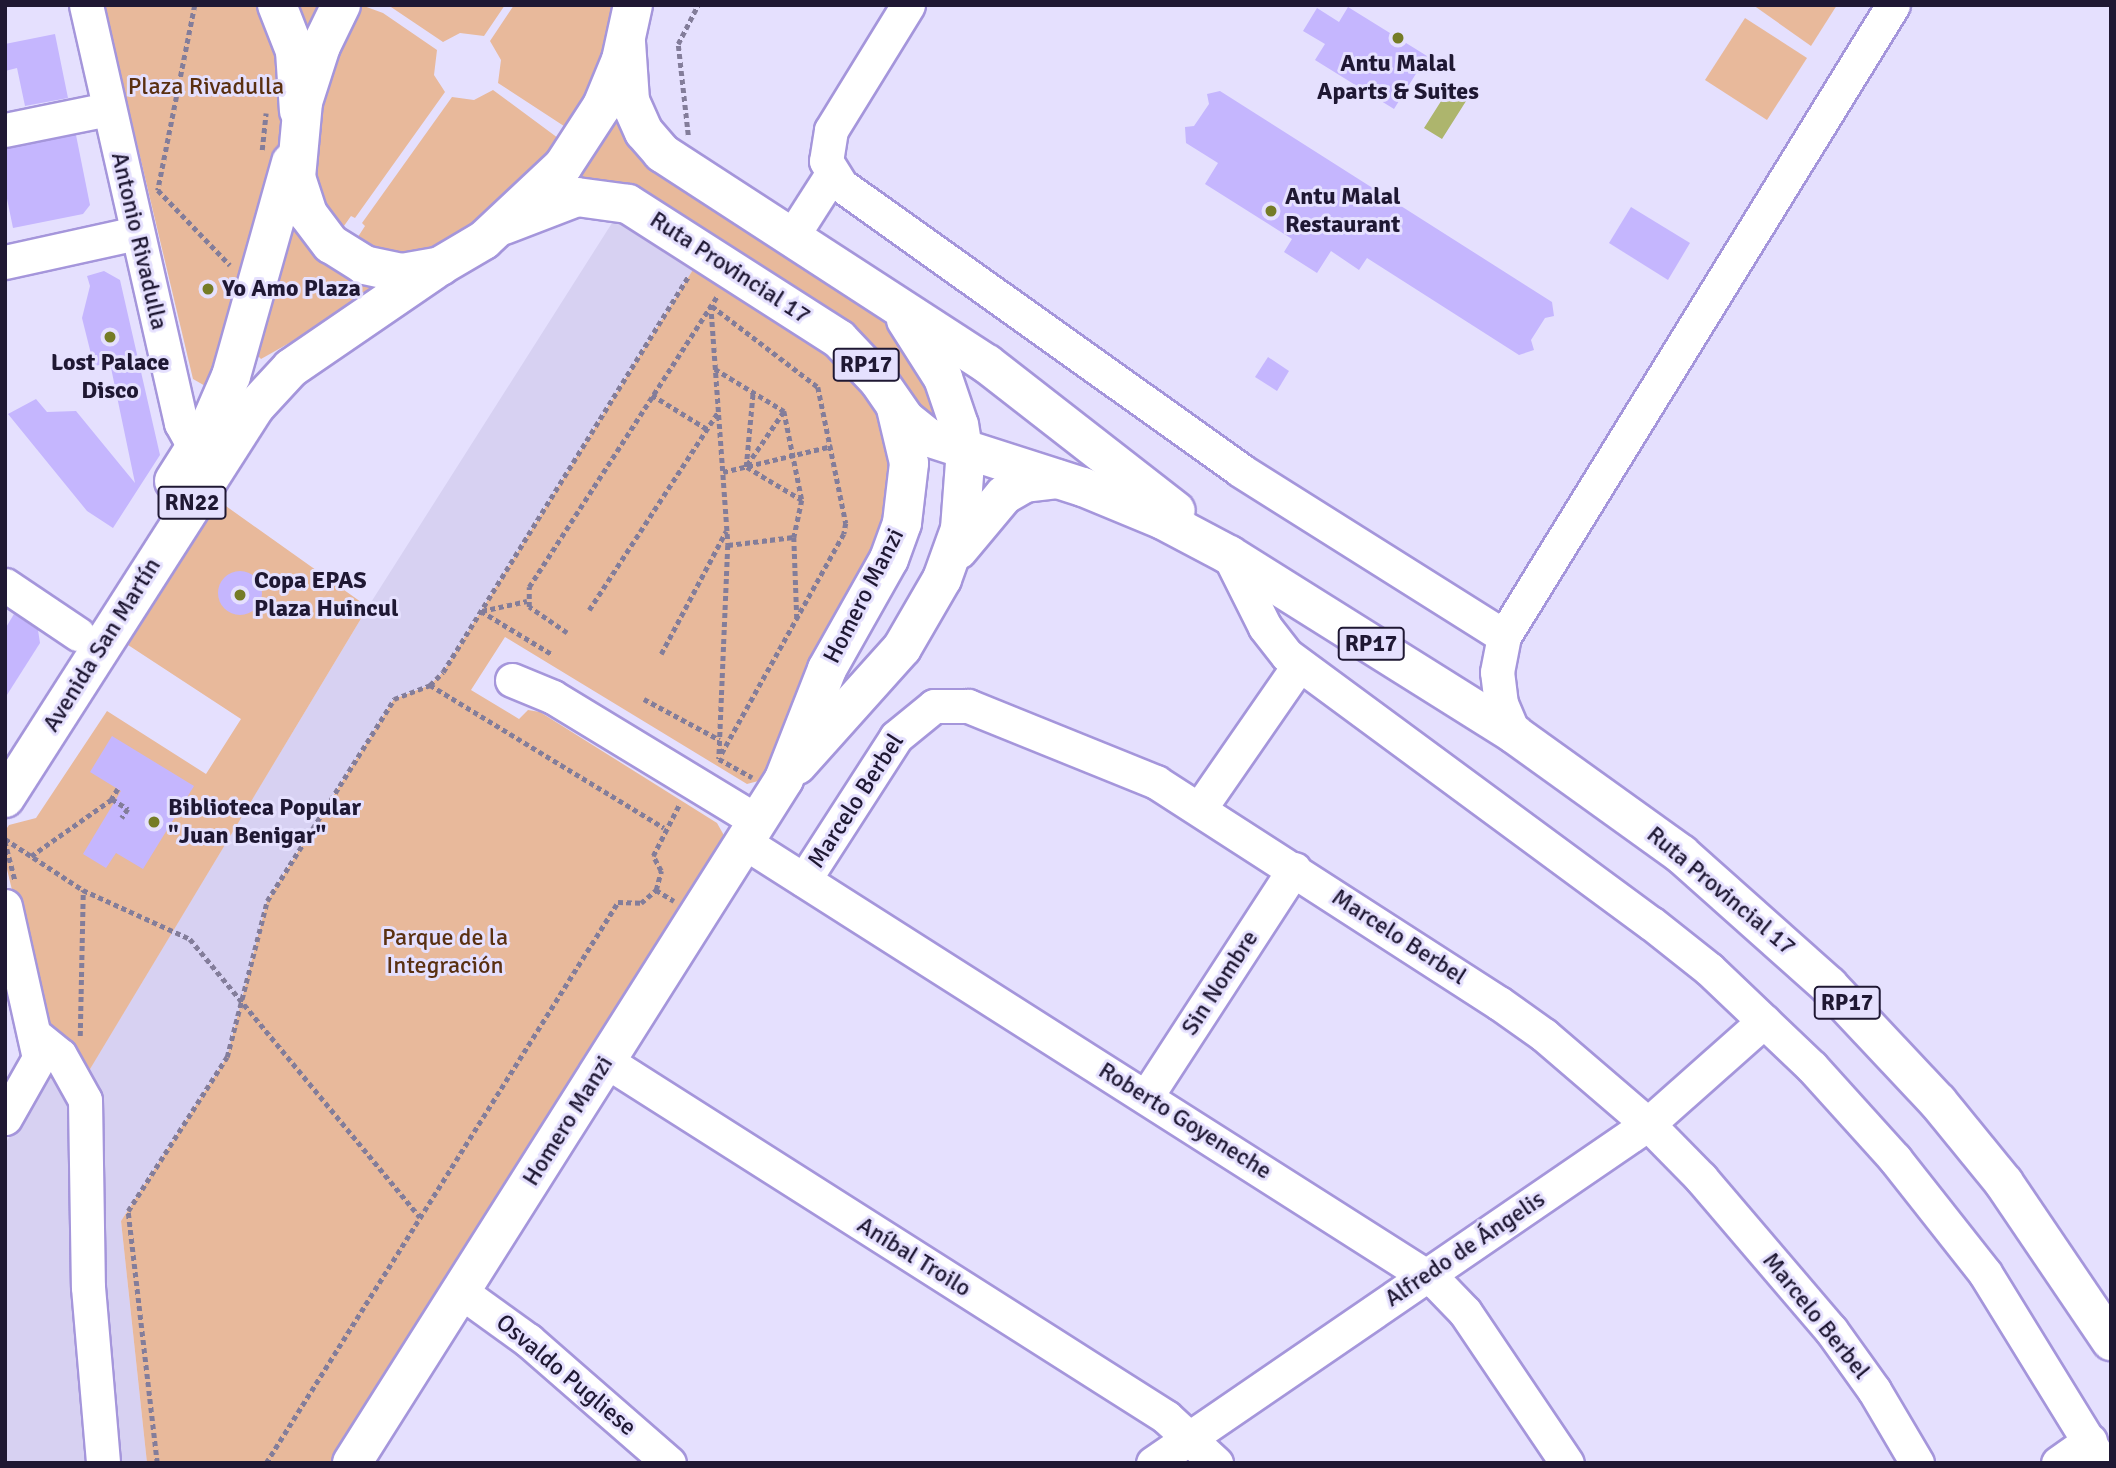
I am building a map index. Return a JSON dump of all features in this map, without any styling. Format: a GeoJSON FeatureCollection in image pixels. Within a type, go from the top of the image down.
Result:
{"type":"FeatureCollection","features":[{"type":"Feature","properties":{"kind":"main road"},"geometry":{"type":"LineString","coordinates":[[277,5],[295,51],[284,145]]}},
{"type":"Feature","properties":{"kind":"main road","name":"RN22"},"geometry":{"type":"LineString","coordinates":[[341,5],[311,72],[284,145],[300,196],[318,231],[348,257],[384,271],[402,273],[440,266],[502,226],[544,188],[585,137],[612,83],[630,21]]}},
{"type":"Feature","properties":{"kind":"main road","name":"Ruta Provincial 17"},"geometry":{"type":"LineString","coordinates":[[630,21],[627,88],[636,118],[653,144],[685,170],[1029,394],[1229,555]]}},
{"type":"Feature","properties":{"kind":"main road","name":"Avenida San Martín"},"geometry":{"type":"LineString","coordinates":[[5,798],[208,452],[231,376],[284,145]]}},
{"type":"Feature","properties":{"kind":"main road","name":"Ruta Provincial 17"},"geometry":{"type":"LineString","coordinates":[[502,226],[577,197],[628,204],[839,339],[878,380],[896,408],[927,437],[1060,479],[1137,508],[1229,555],[1514,734],[1681,854],[1829,986],[1938,1102],[2004,1183],[2111,1341]]}},
{"type":"Feature","properties":{"kind":"main road","name":"Avenida San Martín"},"geometry":{"type":"LineString","coordinates":[[5,748],[78,634],[208,452],[291,368],[440,266]]}},
{"type":"Feature","properties":{"kind":"main road","name":"Homero Manzi"},"geometry":{"type":"LineString","coordinates":[[772,776],[890,665],[925,612],[949,563],[962,512],[964,450],[956,410],[935,363],[906,320],[878,294]]}},
{"type":"Feature","properties":{"kind":"main road","name":"Homero Manzi"},"geometry":{"type":"LineString","coordinates":[[352,1463],[751,832],[772,776],[832,658],[889,559],[902,523],[909,463],[896,408]]}},
{"type":"Feature","properties":{"kind":"main road"},"geometry":{"type":"LineString","coordinates":[[949,563],[985,513],[1004,495],[1036,480],[1060,479]]}},
{"type":"Feature","properties":{"kind":"street","name":"Antonio Rivadulla"},"geometry":{"type":"LineString","coordinates":[[86,5],[181,423],[208,452]]}},
{"type":"Feature","properties":{"kind":"street"},"geometry":{"type":"LineString","coordinates":[[908,5],[831,130],[827,161],[832,174],[852,195],[1240,470],[1504,636]]}},
{"type":"Feature","properties":{"kind":"street"},"geometry":{"type":"LineString","coordinates":[[1514,734],[1502,704],[1497,672],[1504,636],[1893,5]]}},
{"type":"Feature","properties":{"kind":"street"},"geometry":{"type":"LineString","coordinates":[[5,130],[108,109]]}},
{"type":"Feature","properties":{"kind":"street"},"geometry":{"type":"LineString","coordinates":[[791,238],[832,174]]}},
{"type":"Feature","properties":{"kind":"street"},"geometry":{"type":"LineString","coordinates":[[5,262],[137,233]]}},
{"type":"Feature","properties":{"kind":"street"},"geometry":{"type":"LineString","coordinates":[[1229,555],[1265,627],[1299,665],[1590,876],[1709,969],[1828,1084],[1943,1217],[2008,1308],[2096,1452],[2058,1463]]}},
{"type":"Feature","properties":{"kind":"street"},"geometry":{"type":"LineString","coordinates":[[5,585],[78,634]]}},
{"type":"Feature","properties":{"kind":"street"},"geometry":{"type":"LineString","coordinates":[[1200,808],[1299,665]]}},
{"type":"Feature","properties":{"kind":"street","name":"Roberto Goyeneche"},"geometry":{"type":"LineString","coordinates":[[512,680],[553,697],[751,832],[804,880],[1427,1275],[1457,1301],[1567,1463]]}},
{"type":"Feature","properties":{"kind":"street","name":"Marcelo Berbel"},"geometry":{"type":"LineString","coordinates":[[804,880],[896,737],[914,718],[944,704],[968,706],[1119,766],[1200,808],[1522,1018],[1648,1124],[1701,1178],[1831,1330],[1874,1391],[1917,1463]]}},
{"type":"Feature","properties":{"kind":"street","name":"Sin Nombre"},"geometry":{"type":"LineString","coordinates":[[1146,1097],[1294,869]]}},
{"type":"Feature","properties":{"kind":"street"},"geometry":{"type":"LineString","coordinates":[[5,906],[34,1034],[36,1068],[5,1118]]}},
{"type":"Feature","properties":{"kind":"street","name":"Alfredo de Ángelis"},"geometry":{"type":"LineString","coordinates":[[1153,1463],[1648,1124],[1764,1021]]}},
{"type":"Feature","properties":{"kind":"street"},"geometry":{"type":"LineString","coordinates":[[34,1034],[60,1055],[85,1100],[88,1287],[103,1463]]}},
{"type":"Feature","properties":{"kind":"street","name":"Aníbal Troilo"},"geometry":{"type":"LineString","coordinates":[[606,1061],[1191,1437],[1216,1463]]}},
{"type":"Feature","properties":{"kind":"street","name":"Osvaldo Pugliese"},"geometry":{"type":"LineString","coordinates":[[460,1291],[528,1340],[669,1463]]}},
{"type":"Feature","properties":{"kind":"path"},"geometry":{"type":"LineString","coordinates":[[195,5],[158,190],[231,266]]}},
{"type":"Feature","properties":{"kind":"path"},"geometry":{"type":"LineString","coordinates":[[688,143],[678,44],[698,5]]}},
{"type":"Feature","properties":{"kind":"path"},"geometry":{"type":"LineString","coordinates":[[267,103],[284,145]]}},
{"type":"Feature","properties":{"kind":"path"},"geometry":{"type":"LineString","coordinates":[[228,279],[235,254]]}},
{"type":"Feature","properties":{"kind":"path"},"geometry":{"type":"LineString","coordinates":[[156,1463],[128,1212],[227,1056],[270,895],[394,699],[430,685],[481,611],[696,265]]}},
{"type":"Feature","properties":{"kind":"path"},"geometry":{"type":"LineString","coordinates":[[567,634],[534,613],[527,601],[533,580],[725,283]]}},
{"type":"Feature","properties":{"kind":"path"},"geometry":{"type":"LineString","coordinates":[[711,305],[728,545],[719,759]]}},
{"type":"Feature","properties":{"kind":"path"},"geometry":{"type":"LineString","coordinates":[[711,305],[818,387],[832,446],[845,531],[719,759]]}},
{"type":"Feature","properties":{"kind":"path"},"geometry":{"type":"LineString","coordinates":[[715,369],[784,411],[802,500],[794,537],[797,619]]}},
{"type":"Feature","properties":{"kind":"path"},"geometry":{"type":"LineString","coordinates":[[746,467],[753,392]]}},
{"type":"Feature","properties":{"kind":"path"},"geometry":{"type":"LineString","coordinates":[[652,395],[707,429]]}},
{"type":"Feature","properties":{"kind":"path"},"geometry":{"type":"LineString","coordinates":[[589,610],[719,411]]}},
{"type":"Feature","properties":{"kind":"path"},"geometry":{"type":"LineString","coordinates":[[746,467],[784,411]]}},
{"type":"Feature","properties":{"kind":"path"},"geometry":{"type":"LineString","coordinates":[[723,472],[832,446]]}},
{"type":"Feature","properties":{"kind":"path"},"geometry":{"type":"LineString","coordinates":[[746,467],[802,500]]}},
{"type":"Feature","properties":{"kind":"path"},"geometry":{"type":"LineString","coordinates":[[661,654],[727,530]]}},
{"type":"Feature","properties":{"kind":"path"},"geometry":{"type":"LineString","coordinates":[[728,545],[794,537]]}},
{"type":"Feature","properties":{"kind":"path"},"geometry":{"type":"LineString","coordinates":[[481,611],[527,601]]}},
{"type":"Feature","properties":{"kind":"path"},"geometry":{"type":"LineString","coordinates":[[481,611],[553,655]]}},
{"type":"Feature","properties":{"kind":"path"},"geometry":{"type":"LineString","coordinates":[[430,685],[664,828]]}},
{"type":"Feature","properties":{"kind":"path"},"geometry":{"type":"LineString","coordinates":[[644,699],[720,740]]}},
{"type":"Feature","properties":{"kind":"path"},"geometry":{"type":"LineString","coordinates":[[719,759],[747,776],[772,776]]}},
{"type":"Feature","properties":{"kind":"path"},"geometry":{"type":"LineString","coordinates":[[31,856],[112,799],[118,789]]}},
{"type":"Feature","properties":{"kind":"path"},"geometry":{"type":"LineString","coordinates":[[112,799],[128,809],[122,818]]}},
{"type":"Feature","properties":{"kind":"path"},"geometry":{"type":"LineString","coordinates":[[266,1463],[618,902],[641,903],[656,890],[661,871],[653,856],[664,828],[681,801]]}},
{"type":"Feature","properties":{"kind":"path"},"geometry":{"type":"LineString","coordinates":[[5,839],[83,890],[186,936],[420,1217]]}},
{"type":"Feature","properties":{"kind":"path"},"geometry":{"type":"LineString","coordinates":[[68,1043],[80,1037],[83,890]]}},
{"type":"Feature","properties":{"kind":"shaded area"},"geometry":{"type":"Polygon","coordinates":[[[1450,87],[1455,99],[1468,98],[1442,139],[1424,128],[1450,87]]]}},
{"type":"Feature","properties":{"kind":"shaded area"},"geometry":{"type":"Polygon","coordinates":[[[619,212],[699,260],[443,672],[430,685],[394,699],[270,895],[227,1057],[121,1221],[147,1463],[5,1463],[5,1144],[47,1076],[75,1093],[368,607],[619,212]]]}},
{"type":"Feature","properties":{"kind":"green space","name":"Plaza Rivadulla"},"geometry":{"type":"Polygon","coordinates":[[[104,5],[264,5],[276,28],[284,116],[279,149],[215,381],[207,387],[193,379],[104,5]]]}},
{"type":"Feature","properties":{"kind":"green space"},"geometry":{"type":"Polygon","coordinates":[[[290,5],[321,5],[305,41],[290,5]]]}},
{"type":"Feature","properties":{"kind":"green space"},"geometry":{"type":"Polygon","coordinates":[[[361,5],[383,13],[437,50],[434,75],[445,92],[355,218],[351,216],[339,233],[309,176],[321,93],[361,5]]]}},
{"type":"Feature","properties":{"kind":"green space"},"geometry":{"type":"Polygon","coordinates":[[[388,5],[505,5],[484,36],[460,33],[443,42],[388,5]]]}},
{"type":"Feature","properties":{"kind":"green space"},"geometry":{"type":"Polygon","coordinates":[[[514,5],[619,5],[603,62],[570,130],[498,83],[501,60],[490,41],[514,5]]]}},
{"type":"Feature","properties":{"kind":"green space"},"geometry":{"type":"Polygon","coordinates":[[[1753,5],[1837,5],[1811,46],[1753,5]]]}},
{"type":"Feature","properties":{"kind":"green space"},"geometry":{"type":"Polygon","coordinates":[[[1745,18],[1807,58],[1767,120],[1705,80],[1745,18]]]}},
{"type":"Feature","properties":{"kind":"green space"},"geometry":{"type":"Polygon","coordinates":[[[493,90],[562,141],[465,235],[413,256],[354,243],[365,226],[362,223],[452,97],[474,100],[493,90]]]}},
{"type":"Feature","properties":{"kind":"green space"},"geometry":{"type":"Polygon","coordinates":[[[615,115],[883,318],[911,352],[950,434],[583,179],[581,172],[615,115]]]}},
{"type":"Feature","properties":{"kind":"green space"},"geometry":{"type":"Polygon","coordinates":[[[292,225],[392,285],[261,359],[256,354],[292,225]]]}},
{"type":"Feature","properties":{"kind":"green space","name":"Parque de la Integración"},"geometry":{"type":"Polygon","coordinates":[[[699,260],[821,338],[888,423],[895,509],[805,705],[762,780],[747,784],[505,637],[471,690],[519,719],[528,710],[540,712],[717,823],[726,839],[333,1463],[147,1463],[121,1221],[227,1057],[267,901],[394,699],[430,685],[443,672],[699,260]]]}},
{"type":"Feature","properties":{"kind":"green space"},"geometry":{"type":"Polygon","coordinates":[[[216,499],[368,607],[75,1094],[47,1076],[52,1056],[5,861],[5,831],[9,825],[36,818],[107,711],[206,774],[241,719],[125,643],[216,499]]]}},
{"type":"Feature","properties":{"kind":"building"},"geometry":{"type":"Polygon","coordinates":[[[1348,7],[1427,56],[1394,109],[1315,60],[1325,44],[1303,31],[1317,8],[1339,22],[1348,7]]]}},
{"type":"Feature","properties":{"kind":"building"},"geometry":{"type":"Polygon","coordinates":[[[55,34],[68,98],[25,106],[17,68],[5,71],[5,44],[55,34]]]}},
{"type":"Feature","properties":{"kind":"building"},"geometry":{"type":"Polygon","coordinates":[[[1220,91],[1552,302],[1554,316],[1545,318],[1531,340],[1534,350],[1519,355],[1367,258],[1359,270],[1331,251],[1317,273],[1284,252],[1292,239],[1205,184],[1218,163],[1186,143],[1185,127],[1194,126],[1209,104],[1207,94],[1220,91]]]}},
{"type":"Feature","properties":{"kind":"building"},"geometry":{"type":"Polygon","coordinates":[[[76,135],[90,205],[83,214],[13,228],[5,189],[5,149],[76,135]]]}},
{"type":"Feature","properties":{"kind":"building"},"geometry":{"type":"Polygon","coordinates":[[[1631,207],[1690,243],[1668,280],[1609,243],[1631,207]]]}},
{"type":"Feature","properties":{"kind":"building"},"geometry":{"type":"Polygon","coordinates":[[[104,271],[120,280],[160,455],[113,528],[87,511],[8,414],[36,399],[47,412],[76,411],[135,483],[110,363],[94,366],[82,318],[90,286],[87,276],[104,271]]]}},
{"type":"Feature","properties":{"kind":"building"},"geometry":{"type":"Polygon","coordinates":[[[1268,357],[1289,371],[1277,391],[1255,377],[1268,357]]]}},
{"type":"Feature","properties":{"kind":"building","name":"Copa EPAS Plaza Huincul"},"geometry":{"type":"Polygon","coordinates":[[[240,571],[256,577],[262,593],[256,609],[240,615],[224,609],[218,593],[224,577],[240,571]]]}},
{"type":"Feature","properties":{"kind":"building"},"geometry":{"type":"Polygon","coordinates":[[[14,614],[38,630],[40,643],[5,698],[5,629],[14,614]]]}},
{"type":"Feature","properties":{"kind":"building"},"geometry":{"type":"Polygon","coordinates":[[[112,736],[194,786],[143,869],[116,853],[106,868],[83,854],[121,791],[90,772],[112,736]]]}},
{"type":"Feature","properties":{"kind":"place","name":"Antu Malal Aparts & Suites"},"geometry":{"type":"Point","coordinates":[1398,38]}},
{"type":"Feature","properties":{"kind":"place","name":"Antu Malal Restaurant"},"geometry":{"type":"Point","coordinates":[1271,211]}},
{"type":"Feature","properties":{"kind":"place","name":"Yo Amo Plaza"},"geometry":{"type":"Point","coordinates":[208,289]}},
{"type":"Feature","properties":{"kind":"place","name":"Lost Palace Disco"},"geometry":{"type":"Point","coordinates":[110,337]}},
{"type":"Feature","properties":{"kind":"place","name":"Copa EPAS Plaza Huincul"},"geometry":{"type":"Point","coordinates":[240,595]}},
{"type":"Feature","properties":{"kind":"place","name":"Biblioteca Popular \"Juan Benigar\""},"geometry":{"type":"Point","coordinates":[154,822]}}]}
